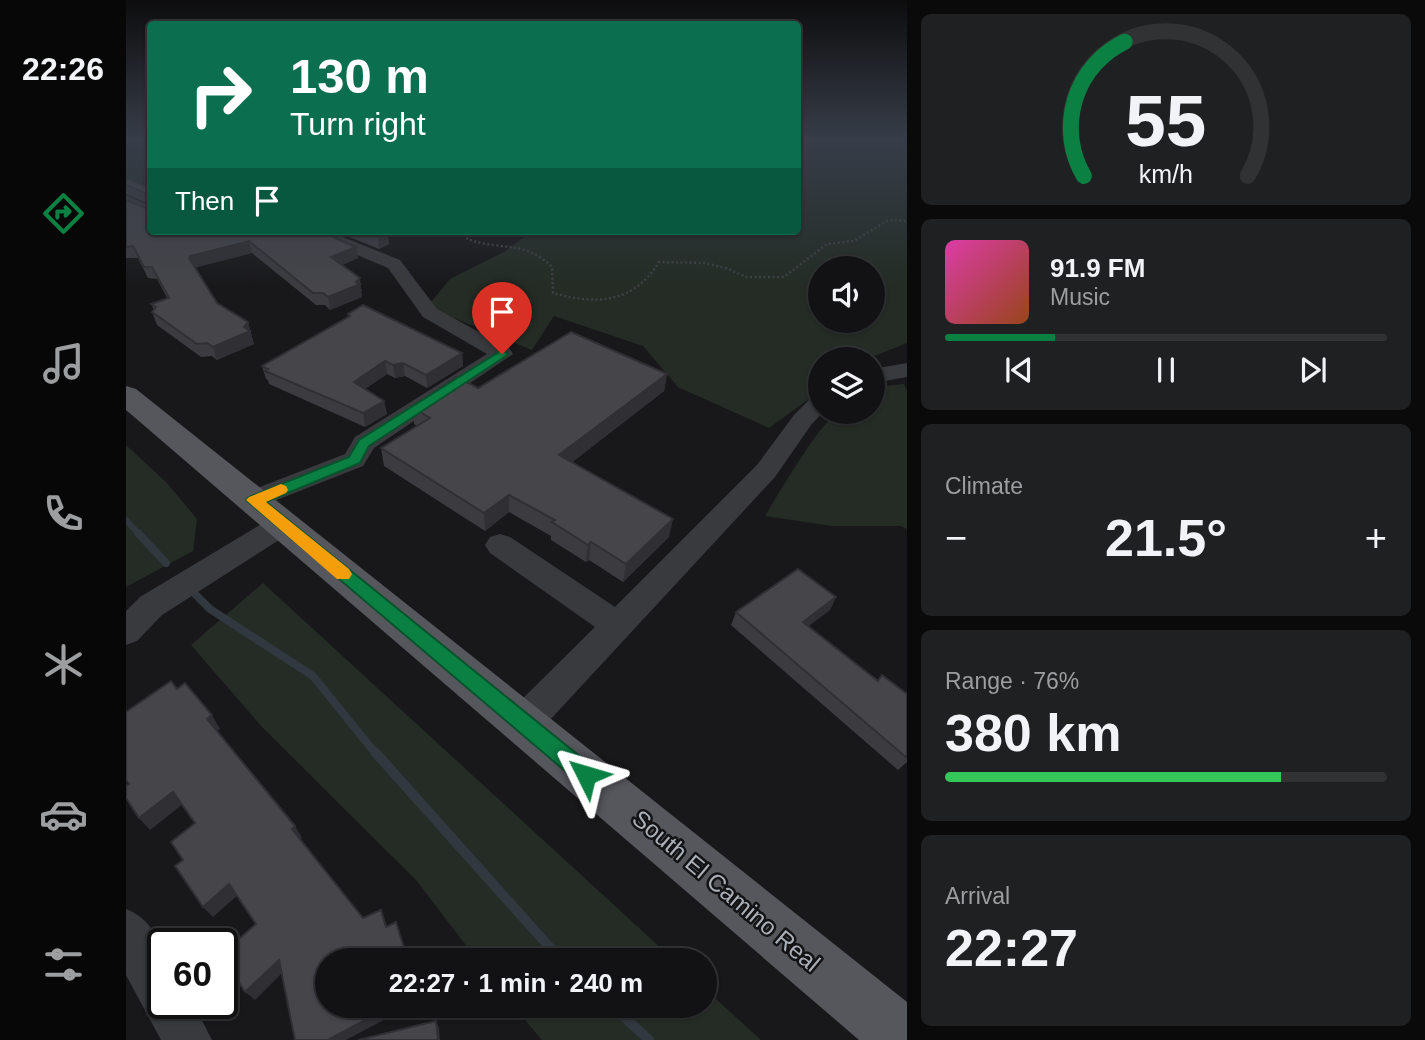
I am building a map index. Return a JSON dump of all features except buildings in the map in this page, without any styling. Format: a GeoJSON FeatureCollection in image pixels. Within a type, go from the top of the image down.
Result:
{"type":"FeatureCollection","features":[{"type":"Feature","properties":{"kind":"main road","name":"South El Camino Real"},"geometry":{"type":"LineString","coordinates":[[126,395],[906,1040]]}},
{"type":"Feature","properties":{"kind":"street"},"geometry":{"type":"LineString","coordinates":[[126,200],[147,210]]}},
{"type":"Feature","properties":{"kind":"street"},"geometry":{"type":"LineString","coordinates":[[126,632],[151,606],[269,512],[355,460],[364,443],[502,354],[430,313],[394,264],[324,235]]}},
{"type":"Feature","properties":{"kind":"street"},"geometry":{"type":"LineString","coordinates":[[885,374],[907,370]]}},
{"type":"Feature","properties":{"kind":"street"},"geometry":{"type":"LineString","coordinates":[[523,723],[766,471],[808,414]]}},
{"type":"Feature","properties":{"kind":"street"},"geometry":{"type":"LineString","coordinates":[[500,545],[617,625]]}},
{"type":"Feature","properties":{"kind":"street"},"geometry":{"type":"LineString","coordinates":[[126,931],[147,968]]}},
{"type":"Feature","properties":{"kind":"street"},"geometry":{"type":"LineString","coordinates":[[176,1019],[188,1040]]}},
{"type":"Feature","properties":{"kind":"path"},"geometry":{"type":"LineString","coordinates":[[470,235],[467,239],[487,246],[528,249],[539,254],[551,267],[553,293],[579,300],[602,301],[638,288],[659,262],[704,263],[740,271],[746,277],[784,277],[827,244],[854,241],[888,220],[907,221]]}},
{"type":"Feature","properties":{"kind":"shaded area"},"geometry":{"type":"Polygon","coordinates":[[[801,189],[907,189],[907,343],[885,352],[885,347],[808,347],[808,400],[769,428],[678,387],[643,346],[554,316],[532,350],[427,307],[450,279],[504,252],[527,235],[801,235],[801,189]]]}},
{"type":"Feature","properties":{"kind":"shaded area"},"geometry":{"type":"Polygon","coordinates":[[[904,384],[907,391],[907,529],[901,526],[832,526],[765,516],[826,424],[885,424],[885,386],[904,384]]]}},
{"type":"Feature","properties":{"kind":"shaded area"},"geometry":{"type":"Polygon","coordinates":[[[126,445],[167,483],[197,519],[193,551],[126,587],[126,445]]]}},
{"type":"Feature","properties":{"kind":"shaded area"},"geometry":{"type":"Polygon","coordinates":[[[263,583],[661,948],[468,948],[416,880],[262,727],[191,645],[263,583]]]}},
{"type":"Feature","properties":{"kind":"shaded area"},"geometry":{"type":"Polygon","coordinates":[[[717,1000],[761,1040],[542,1040],[523,1018],[717,1018],[717,1000]]]}},
{"type":"Feature","properties":{"kind":"waterway"},"geometry":{"type":"LineString","coordinates":[[126,520],[140,535]]}},
{"type":"Feature","properties":{"kind":"waterway"},"geometry":{"type":"LineString","coordinates":[[138,533],[166,563]]}},
{"type":"Feature","properties":{"kind":"waterway"},"geometry":{"type":"LineString","coordinates":[[196,595],[210,609],[313,676],[376,754]]}},
{"type":"Feature","properties":{"kind":"waterway"},"geometry":{"type":"LineString","coordinates":[[375,752],[550,948]]}},
{"type":"Feature","properties":{"kind":"waterway"},"geometry":{"type":"LineString","coordinates":[[625,1018],[649,1040]]}},
{"type":"Feature","properties":{"kind":"slow traffic"},"geometry":{"type":"LineString","coordinates":[[281,490],[254,500],[343,574]]}},
{"type":"Feature","properties":{"kind":"route"},"geometry":{"type":"LineString","coordinates":[[502,354],[364,443],[355,460],[254,500],[586,775]]}}]}
